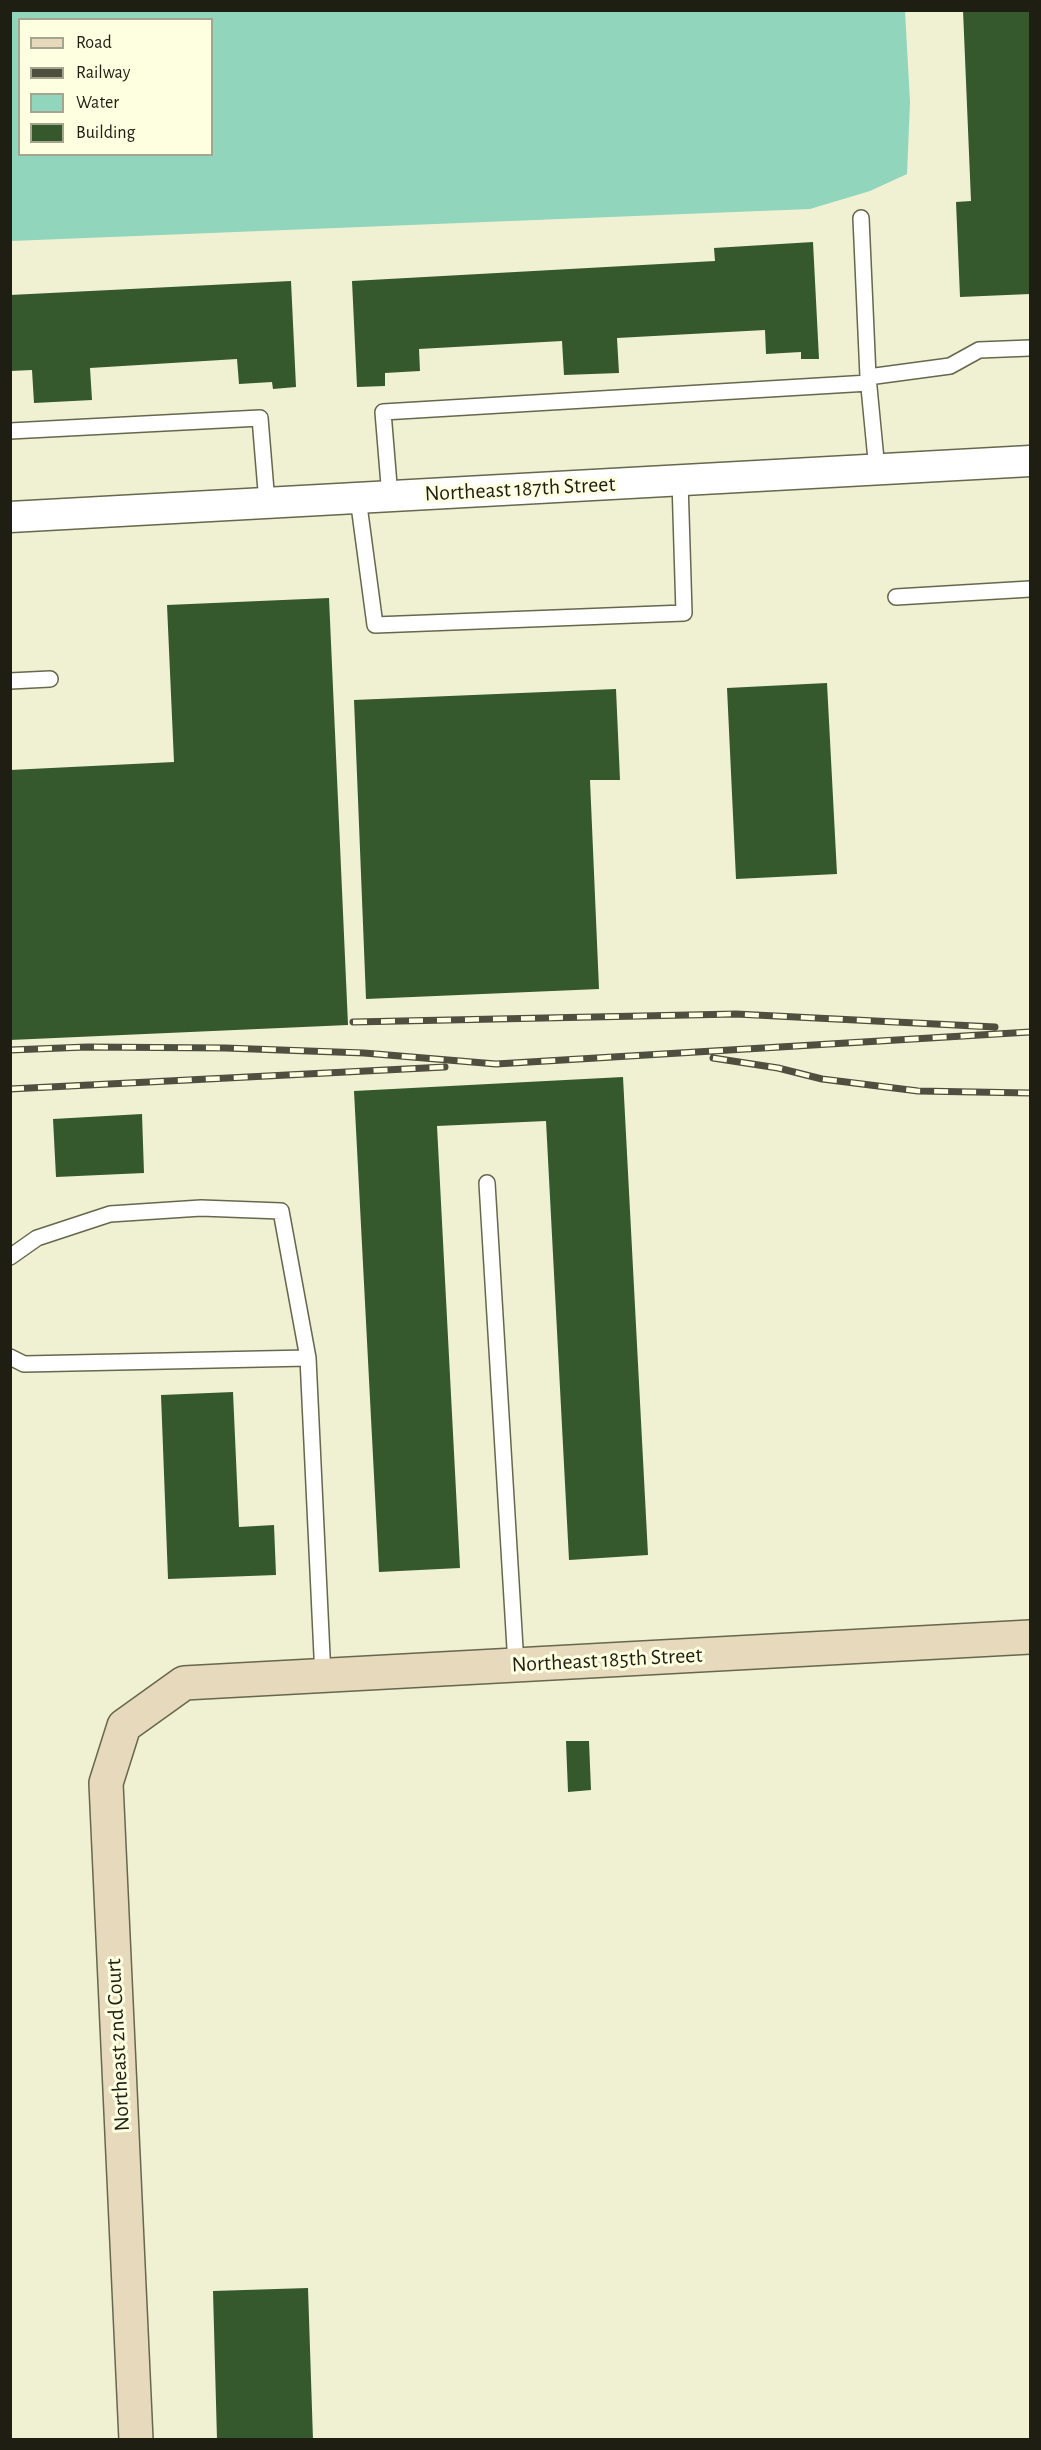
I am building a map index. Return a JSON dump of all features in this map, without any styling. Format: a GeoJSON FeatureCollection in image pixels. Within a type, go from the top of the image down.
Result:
{"type":"FeatureCollection","features":[{"type":"Feature","properties":{"kind":"street","name":"Northeast 187th Street"},"geometry":{"type":"LineString","coordinates":[[10,518],[1030,462]]}},
{"type":"Feature","properties":{"kind":"street","name":"Northeast 185th Street"},"geometry":{"type":"LineString","coordinates":[[184,1683],[1030,1637]]}},
{"type":"Feature","properties":{"kind":"street","name":"Northeast 2nd Court"},"geometry":{"type":"LineString","coordinates":[[136,2439],[106,1783],[124,1726],[184,1683]]}},
{"type":"Feature","properties":{"kind":"lane"},"geometry":{"type":"LineString","coordinates":[[861,218],[876,470]]}},
{"type":"Feature","properties":{"kind":"lane"},"geometry":{"type":"LineString","coordinates":[[390,497],[383,412],[869,380],[950,366],[979,350],[1030,348]]}},
{"type":"Feature","properties":{"kind":"lane"},"geometry":{"type":"LineString","coordinates":[[10,431],[261,418],[267,503]]}},
{"type":"Feature","properties":{"kind":"lane"},"geometry":{"type":"LineString","coordinates":[[358,498],[375,625],[684,613],[680,481]]}},
{"type":"Feature","properties":{"kind":"lane"},"geometry":{"type":"LineString","coordinates":[[896,597],[1030,589]]}},
{"type":"Feature","properties":{"kind":"lane"},"geometry":{"type":"LineString","coordinates":[[10,681],[50,679]]}},
{"type":"Feature","properties":{"kind":"lane"},"geometry":{"type":"LineString","coordinates":[[487,1183],[516,1665]]}},
{"type":"Feature","properties":{"kind":"lane"},"geometry":{"type":"LineString","coordinates":[[10,1257],[37,1238],[110,1214],[201,1208],[281,1211],[308,1358],[323,1677]]}},
{"type":"Feature","properties":{"kind":"lane"},"geometry":{"type":"LineString","coordinates":[[10,1358],[24,1365],[308,1358]]}},
{"type":"Feature","properties":{"kind":"water"},"geometry":{"type":"Polygon","coordinates":[[[10,11],[905,11],[910,102],[907,174],[870,191],[810,209],[11,241],[10,11]]]}},
{"type":"Feature","properties":{"kind":"building"},"geometry":{"type":"Polygon","coordinates":[[[963,10],[1030,10],[1030,294],[960,297],[956,202],[971,201],[963,10]]]}},
{"type":"Feature","properties":{"kind":"building"},"geometry":{"type":"Polygon","coordinates":[[[813,242],[819,359],[801,359],[801,352],[766,354],[765,330],[617,338],[619,373],[564,375],[562,341],[419,349],[420,371],[385,373],[385,386],[357,387],[352,281],[715,261],[714,248],[813,242]]]}},
{"type":"Feature","properties":{"kind":"building"},"geometry":{"type":"Polygon","coordinates":[[[291,281],[296,387],[273,389],[272,382],[239,384],[237,359],[90,368],[92,400],[34,403],[32,370],[10,371],[10,295],[291,281]]]}},
{"type":"Feature","properties":{"kind":"building"},"geometry":{"type":"Polygon","coordinates":[[[329,598],[348,1025],[10,1040],[10,770],[174,762],[167,605],[329,598]]]}},
{"type":"Feature","properties":{"kind":"building"},"geometry":{"type":"Polygon","coordinates":[[[827,683],[837,874],[736,879],[727,688],[827,683]]]}},
{"type":"Feature","properties":{"kind":"building"},"geometry":{"type":"Polygon","coordinates":[[[616,689],[620,780],[590,780],[599,989],[366,999],[354,700],[616,689]]]}},
{"type":"Feature","properties":{"kind":"building"},"geometry":{"type":"Polygon","coordinates":[[[623,1077],[648,1555],[569,1560],[546,1121],[437,1126],[460,1568],[379,1572],[354,1091],[623,1077]]]}},
{"type":"Feature","properties":{"kind":"building"},"geometry":{"type":"Polygon","coordinates":[[[142,1114],[144,1173],[56,1177],[53,1119],[142,1114]]]}},
{"type":"Feature","properties":{"kind":"building"},"geometry":{"type":"Polygon","coordinates":[[[233,1392],[239,1527],[274,1525],[276,1575],[168,1579],[161,1395],[233,1392]]]}},
{"type":"Feature","properties":{"kind":"building"},"geometry":{"type":"Polygon","coordinates":[[[566,1741],[589,1741],[591,1790],[568,1792],[566,1741]]]}},
{"type":"Feature","properties":{"kind":"building"},"geometry":{"type":"Polygon","coordinates":[[[308,2288],[313,2440],[217,2440],[213,2291],[308,2288]]]}},
{"type":"Feature","properties":{"kind":"railway"},"geometry":{"type":"LineString","coordinates":[[353,1022],[736,1014],[995,1027]]}},
{"type":"Feature","properties":{"kind":"railway"},"geometry":{"type":"LineString","coordinates":[[10,1050],[87,1047],[225,1048],[364,1053],[496,1064],[1030,1032]]}},
{"type":"Feature","properties":{"kind":"railway"},"geometry":{"type":"LineString","coordinates":[[713,1058],[778,1068],[822,1079],[918,1091],[1030,1093]]}},
{"type":"Feature","properties":{"kind":"railway"},"geometry":{"type":"LineString","coordinates":[[10,1089],[445,1067]]}}]}
